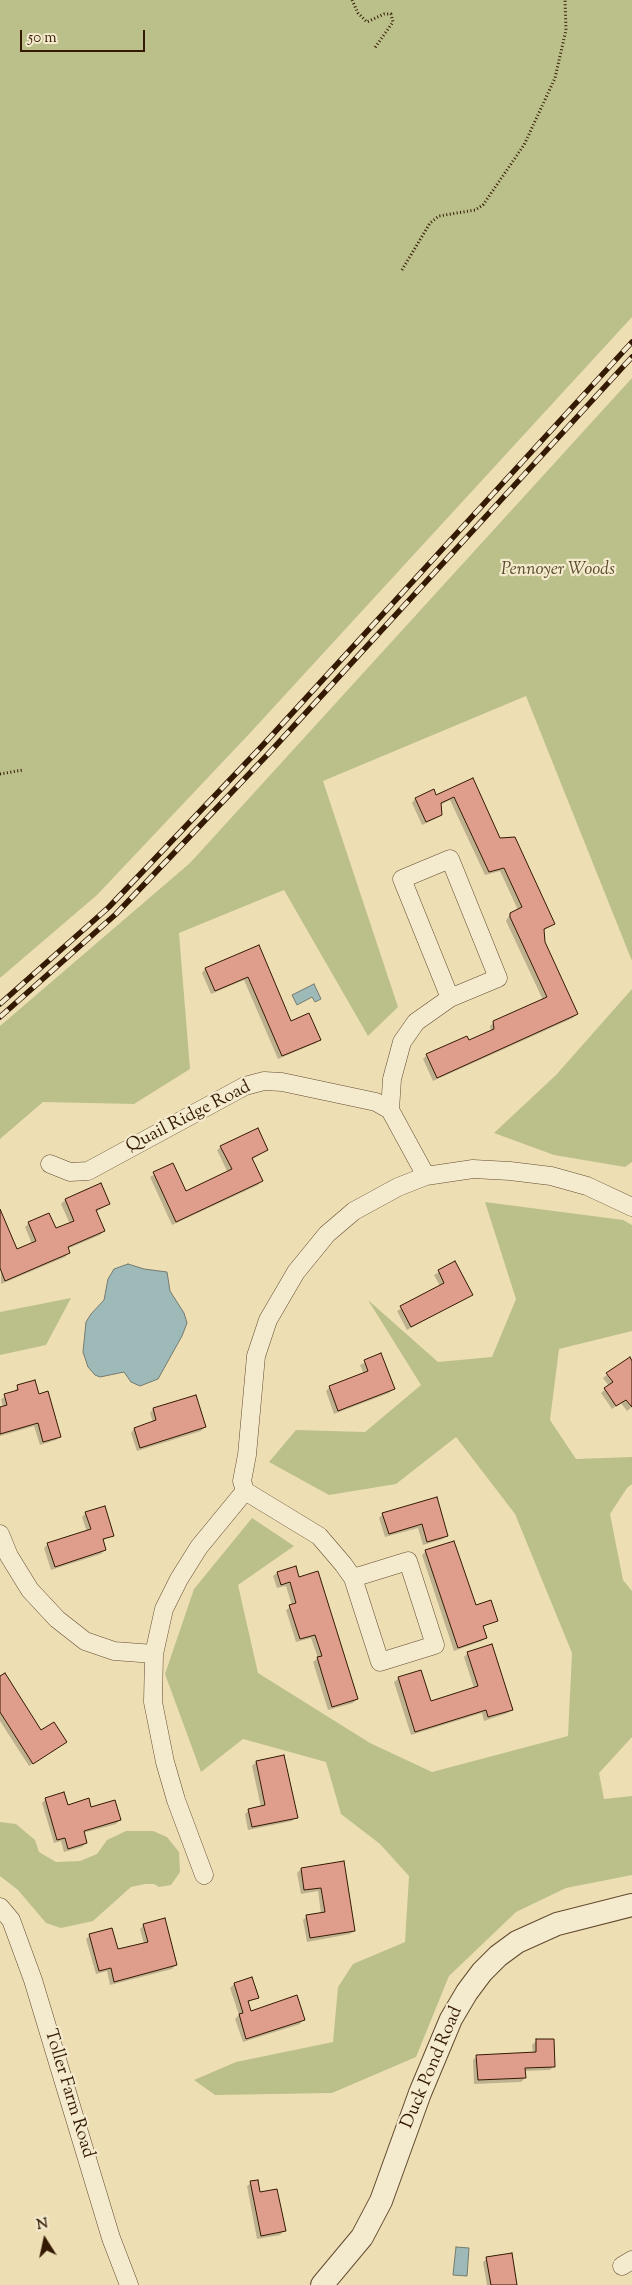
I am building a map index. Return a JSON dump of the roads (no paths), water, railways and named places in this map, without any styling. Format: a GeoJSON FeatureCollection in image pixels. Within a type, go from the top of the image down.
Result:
{"type":"FeatureCollection","features":[{"type":"Feature","properties":{"kind":"street"},"geometry":{"type":"LineString","coordinates":[[426,1176],[390,1110],[392,1080],[402,1042],[416,1022],[450,998],[498,978],[450,859],[402,879],[450,998]]}},
{"type":"Feature","properties":{"kind":"street","name":"Quail Ridge Road"},"geometry":{"type":"LineString","coordinates":[[50,1164],[70,1172],[88,1171],[245,1086],[264,1081],[282,1082],[376,1102],[390,1110]]}},
{"type":"Feature","properties":{"kind":"street"},"geometry":{"type":"LineString","coordinates":[[353,1578],[408,1561],[435,1644],[380,1662],[353,1578],[319,1536],[245,1490],[242,1480],[248,1455],[256,1356],[268,1320],[296,1272],[327,1234],[354,1211],[398,1187],[426,1176],[473,1169],[551,1176],[587,1186],[632,1208]]}},
{"type":"Feature","properties":{"kind":"street"},"geometry":{"type":"LineString","coordinates":[[204,1875],[176,1800],[165,1762],[153,1702],[154,1654],[164,1609],[179,1579],[200,1547],[245,1490]]}},
{"type":"Feature","properties":{"kind":"street"},"geometry":{"type":"LineString","coordinates":[[0,1534],[8,1556],[30,1590],[56,1619],[85,1641],[114,1651],[154,1654]]}},
{"type":"Feature","properties":{"kind":"street","name":"Duck Pond Road"},"geometry":{"type":"LineString","coordinates":[[322,2285],[362,2237],[381,2201],[420,2093],[451,2019],[467,1992],[482,1972],[498,1956],[517,1942],[557,1924],[632,1905]]}},
{"type":"Feature","properties":{"kind":"street","name":"Toller Farm Road"},"geometry":{"type":"LineString","coordinates":[[0,1907],[12,1920],[33,1980],[108,2228],[129,2285]]}},
{"type":"Feature","properties":{"kind":"water"},"geometry":{"type":"Polygon","coordinates":[[[314,984],[321,999],[315,1002],[312,997],[297,1005],[292,995],[314,984]]]}},
{"type":"Feature","properties":{"kind":"water"},"geometry":{"type":"Polygon","coordinates":[[[128,1264],[144,1269],[167,1272],[170,1291],[184,1313],[187,1323],[182,1336],[158,1379],[140,1386],[131,1382],[124,1372],[100,1377],[95,1375],[88,1367],[83,1352],[86,1322],[104,1300],[108,1279],[114,1269],[128,1264]]]}},
{"type":"Feature","properties":{"kind":"water"},"geometry":{"type":"Polygon","coordinates":[[[456,2247],[469,2248],[467,2276],[453,2275],[456,2247]]]}},
{"type":"Feature","properties":{"kind":"railway"},"geometry":{"type":"LineString","coordinates":[[0,1004],[109,907],[263,745],[632,342]]}},
{"type":"Feature","properties":{"kind":"railway"},"geometry":{"type":"LineString","coordinates":[[0,1017],[116,914],[270,752],[632,357]]}},
{"type":"Feature","properties":{"kind":"park label","name":"Pennoyer Woods"},"geometry":{"type":"Point","coordinates":[558,571]}}]}
